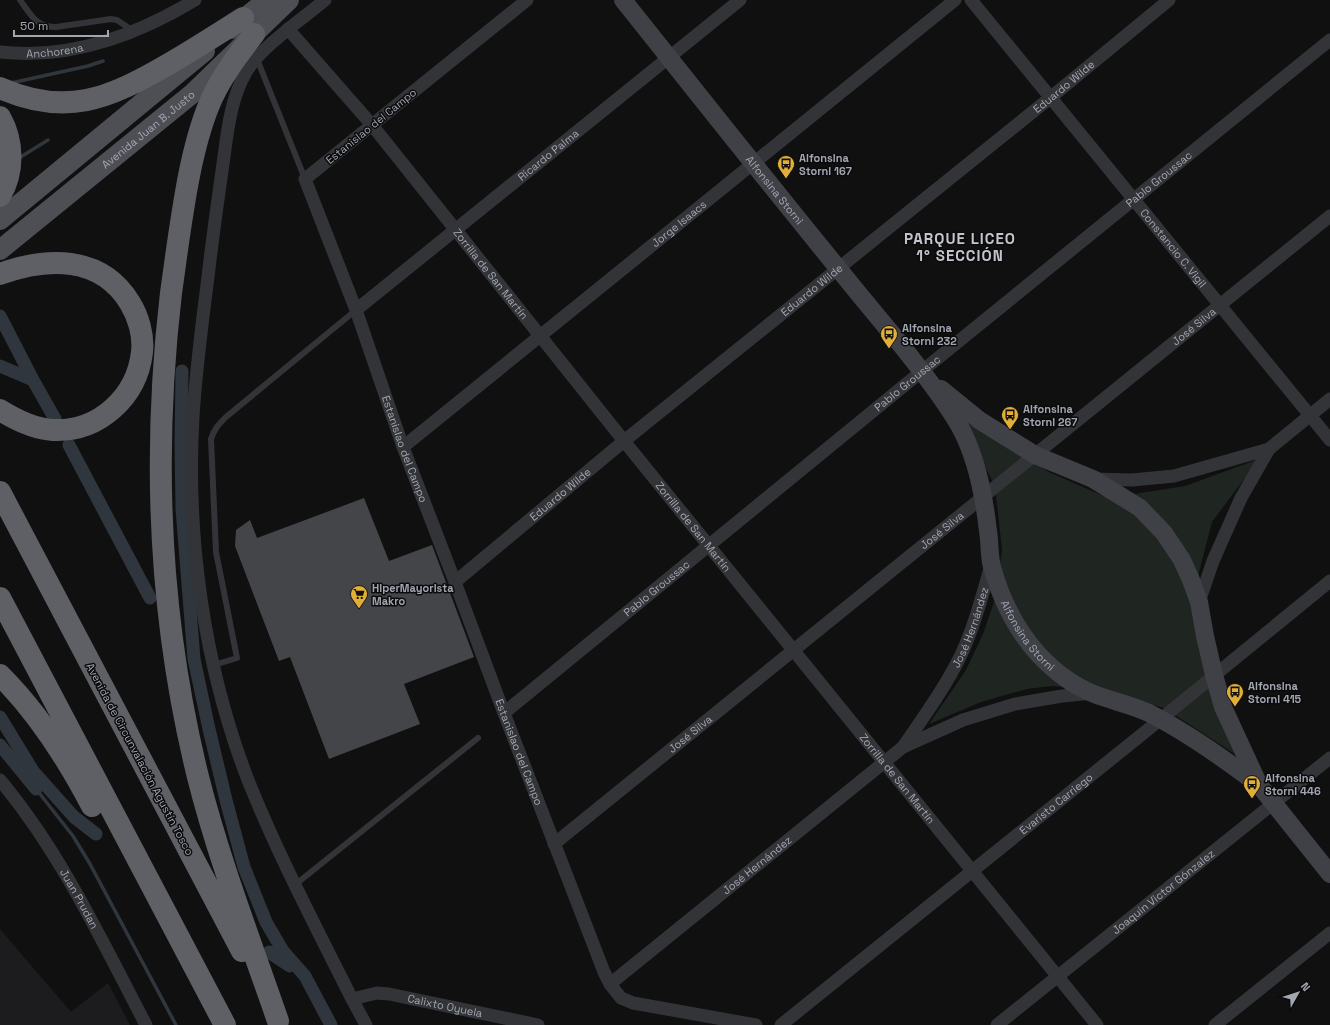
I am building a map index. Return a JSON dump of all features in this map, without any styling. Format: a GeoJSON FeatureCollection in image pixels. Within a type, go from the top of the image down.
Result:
{"type":"FeatureCollection","features":[{"type":"Feature","properties":{"kind":"highway"},"geometry":{"type":"LineString","coordinates":[[0,88],[18,96],[39,101],[66,102],[95,99],[129,86],[202,45],[249,26]]}},
{"type":"Feature","properties":{"kind":"highway"},"geometry":{"type":"LineString","coordinates":[[249,26],[212,97],[197,138],[186,191],[177,248],[166,351],[162,407],[160,496],[163,561],[168,616],[177,676],[198,778],[223,863],[279,1023]]}},
{"type":"Feature","properties":{"kind":"highway"},"geometry":{"type":"LineString","coordinates":[[0,117],[7,132],[11,153],[7,182],[0,196]]}},
{"type":"Feature","properties":{"kind":"highway"},"geometry":{"type":"LineString","coordinates":[[0,274],[18,268],[50,263],[78,265],[92,269],[105,276],[116,286],[134,309],[139,323],[142,350],[137,373],[126,395],[108,413],[82,427],[52,430],[38,428],[24,423],[0,410]]}},
{"type":"Feature","properties":{"kind":"highway","name":"Avenida de Circunvalación Agustín Tosco"},"geometry":{"type":"LineString","coordinates":[[0,492],[279,1023]]}},
{"type":"Feature","properties":{"kind":"highway"},"geometry":{"type":"LineString","coordinates":[[0,598],[225,1025]]}},
{"type":"Feature","properties":{"kind":"highway"},"geometry":{"type":"LineString","coordinates":[[0,675],[29,707],[50,734],[78,779],[162,933],[199,975]]}},
{"type":"Feature","properties":{"kind":"main road","name":"Avenida Juan B. Justo"},"geometry":{"type":"LineString","coordinates":[[0,250],[193,93],[249,26],[267,0]]}},
{"type":"Feature","properties":{"kind":"main road","name":"Avenida Juan B. Justo"},"geometry":{"type":"LineString","coordinates":[[0,220],[94,144],[249,26],[289,0]]}},
{"type":"Feature","properties":{"kind":"street","name":"Anchorena"},"geometry":{"type":"LineString","coordinates":[[0,52],[32,54],[63,52],[86,47],[158,21],[195,0]]}},
{"type":"Feature","properties":{"kind":"street"},"geometry":{"type":"LineString","coordinates":[[325,0],[288,29],[256,58],[247,71],[232,105],[211,248],[193,416],[192,490],[194,537],[200,595],[214,665],[235,743],[263,816],[366,1025]]}},
{"type":"Feature","properties":{"kind":"street","name":"Estanislao del Campo"},"geometry":{"type":"LineString","coordinates":[[527,0],[305,179],[356,310],[403,447],[554,844],[610,984]]}},
{"type":"Feature","properties":{"kind":"street","name":"Alfonsina Storni"},"geometry":{"type":"LineString","coordinates":[[624,0],[753,164],[925,375],[959,426],[969,447],[984,496],[992,565],[999,589],[1009,611],[1025,637],[1039,655],[1053,669],[1069,681],[1093,693],[1146,711],[1216,754],[1259,785]]}},
{"type":"Feature","properties":{"kind":"street","name":"Ricardo Palma"},"geometry":{"type":"LineString","coordinates":[[356,310],[740,0]]}},
{"type":"Feature","properties":{"kind":"street","name":"Jorge Isaacs"},"geometry":{"type":"LineString","coordinates":[[403,447],[539,335],[753,164],[954,0]]}},
{"type":"Feature","properties":{"kind":"street","name":"Constancio C. Vigil"},"geometry":{"type":"LineString","coordinates":[[971,0],[1330,440]]}},
{"type":"Feature","properties":{"kind":"street","name":"Eduardo Wilde"},"geometry":{"type":"LineString","coordinates":[[455,582],[624,441],[1050,98],[1169,0]]}},
{"type":"Feature","properties":{"kind":"street","name":"Zorrilla de San Martín"},"geometry":{"type":"LineString","coordinates":[[288,29],[372,125],[624,441],[1097,1025]]}},
{"type":"Feature","properties":{"kind":"street","name":"Pablo Groussac"},"geometry":{"type":"LineString","coordinates":[[504,713],[709,545],[925,375],[1134,198],[1330,40]]}},
{"type":"Feature","properties":{"kind":"street","name":"José Silva"},"geometry":{"type":"LineString","coordinates":[[554,844],[1330,216]]}},
{"type":"Feature","properties":{"kind":"street","name":"Alfonsina Storni"},"geometry":{"type":"LineString","coordinates":[[925,375],[979,420],[1035,455],[1093,479],[1140,508],[1164,533],[1182,560],[1200,602],[1205,636],[1223,707],[1259,785],[1330,874]]}},
{"type":"Feature","properties":{"kind":"street"},"geometry":{"type":"LineString","coordinates":[[1200,602],[1213,561],[1241,498],[1269,449],[1330,399]]}},
{"type":"Feature","properties":{"kind":"street"},"geometry":{"type":"LineString","coordinates":[[1093,479],[1132,480],[1174,476],[1269,449]]}},
{"type":"Feature","properties":{"kind":"street","name":"José Hernández"},"geometry":{"type":"LineString","coordinates":[[903,747],[940,692],[960,657],[976,616],[992,565]]}},
{"type":"Feature","properties":{"kind":"street","name":"Evaristo Carriego"},"geometry":{"type":"LineString","coordinates":[[781,1025],[1161,720],[1330,581]]}},
{"type":"Feature","properties":{"kind":"street","name":"José Hernández"},"geometry":{"type":"LineString","coordinates":[[610,984],[903,747],[963,720],[1015,704],[1062,696],[1093,693]]}},
{"type":"Feature","properties":{"kind":"street","name":"Joaquín Victor Gónzalez"},"geometry":{"type":"LineString","coordinates":[[997,1025],[1330,758]]}},
{"type":"Feature","properties":{"kind":"street","name":"Juan Prudan"},"geometry":{"type":"LineString","coordinates":[[0,780],[14,796],[71,882],[146,1025]]}},
{"type":"Feature","properties":{"kind":"street"},"geometry":{"type":"LineString","coordinates":[[1215,1025],[1330,932]]}},
{"type":"Feature","properties":{"kind":"street"},"geometry":{"type":"LineString","coordinates":[[610,984],[621,998],[633,1003],[756,1025]]}},
{"type":"Feature","properties":{"kind":"street","name":"Calixto Oyuela"},"geometry":{"type":"LineString","coordinates":[[352,999],[377,993],[389,994],[497,1021],[538,1025]]}},
{"type":"Feature","properties":{"kind":"lane"},"geometry":{"type":"LineString","coordinates":[[20,0],[33,18],[48,27],[111,19],[117,20],[133,31]]}},
{"type":"Feature","properties":{"kind":"lane"},"geometry":{"type":"LineString","coordinates":[[256,58],[305,179]]}},
{"type":"Feature","properties":{"kind":"lane"},"geometry":{"type":"LineString","coordinates":[[214,665],[237,658],[216,552],[211,439],[213,432],[226,417],[356,310]]}},
{"type":"Feature","properties":{"kind":"lane"},"geometry":{"type":"LineString","coordinates":[[296,884],[478,738]]}},
{"type":"Feature","properties":{"kind":"shaded area"},"geometry":{"type":"Polygon","coordinates":[[[956,410],[1049,472],[1108,498],[1185,486],[1259,459],[1212,522],[1191,603],[1238,756],[1164,708],[1099,689],[1052,686],[1027,689],[981,702],[929,724],[966,670],[983,634],[994,602],[1002,550],[995,486],[956,410]]]}},
{"type":"Feature","properties":{"kind":"shaded area"},"geometry":{"type":"Polygon","coordinates":[[[0,929],[71,1012],[108,983],[130,1025],[0,1025],[0,929]]]}},
{"type":"Feature","properties":{"kind":"building","name":"HiperMayorista Makro"},"geometry":{"type":"Polygon","coordinates":[[[364,498],[389,561],[432,545],[474,657],[404,684],[420,724],[329,759],[290,657],[279,661],[235,546],[236,530],[250,520],[257,538],[364,498]]]}},
{"type":"Feature","properties":{"kind":"waterway"},"geometry":{"type":"LineString","coordinates":[[11,83],[88,66],[103,61]]}},
{"type":"Feature","properties":{"kind":"waterway"},"geometry":{"type":"LineString","coordinates":[[19,158],[48,140]]}},
{"type":"Feature","properties":{"kind":"waterway"},"geometry":{"type":"LineString","coordinates":[[0,316],[55,419]]}},
{"type":"Feature","properties":{"kind":"waterway"},"geometry":{"type":"LineString","coordinates":[[0,366],[33,380]]}},
{"type":"Feature","properties":{"kind":"waterway"},"geometry":{"type":"LineString","coordinates":[[182,371],[182,509],[194,659],[209,729],[244,867],[266,922],[283,951],[305,976],[331,1025]]}},
{"type":"Feature","properties":{"kind":"waterway"},"geometry":{"type":"LineString","coordinates":[[69,445],[150,598]]}},
{"type":"Feature","properties":{"kind":"waterway"},"geometry":{"type":"LineString","coordinates":[[0,717],[33,771],[74,817],[96,834]]}},
{"type":"Feature","properties":{"kind":"waterway"},"geometry":{"type":"LineString","coordinates":[[0,745],[36,789]]}},
{"type":"Feature","properties":{"kind":"waterway"},"geometry":{"type":"LineString","coordinates":[[36,789],[73,836],[90,864],[176,1025]]}},
{"type":"Feature","properties":{"kind":"waterway"},"geometry":{"type":"LineString","coordinates":[[269,952],[290,966]]}},
{"type":"Feature","properties":{"kind":"place","name":"Alfonsina Storni 167"},"geometry":{"type":"Point","coordinates":[786,179]}},
{"type":"Feature","properties":{"kind":"place","name":"Alfonsina Storni 232"},"geometry":{"type":"Point","coordinates":[889,349]}},
{"type":"Feature","properties":{"kind":"place","name":"Alfonsina Storni 267"},"geometry":{"type":"Point","coordinates":[1010,430]}},
{"type":"Feature","properties":{"kind":"place","name":"HiperMayorista Makro"},"geometry":{"type":"Point","coordinates":[359,609]}},
{"type":"Feature","properties":{"kind":"place","name":"Alfonsina Storni 415"},"geometry":{"type":"Point","coordinates":[1235,707]}},
{"type":"Feature","properties":{"kind":"place","name":"Alfonsina Storni 446"},"geometry":{"type":"Point","coordinates":[1252,799]}},
{"type":"Feature","properties":{"kind":"district","name":"PARQUE LICEO 1° SECCIÓN"},"geometry":{"type":"Point","coordinates":[960,246]}}]}
